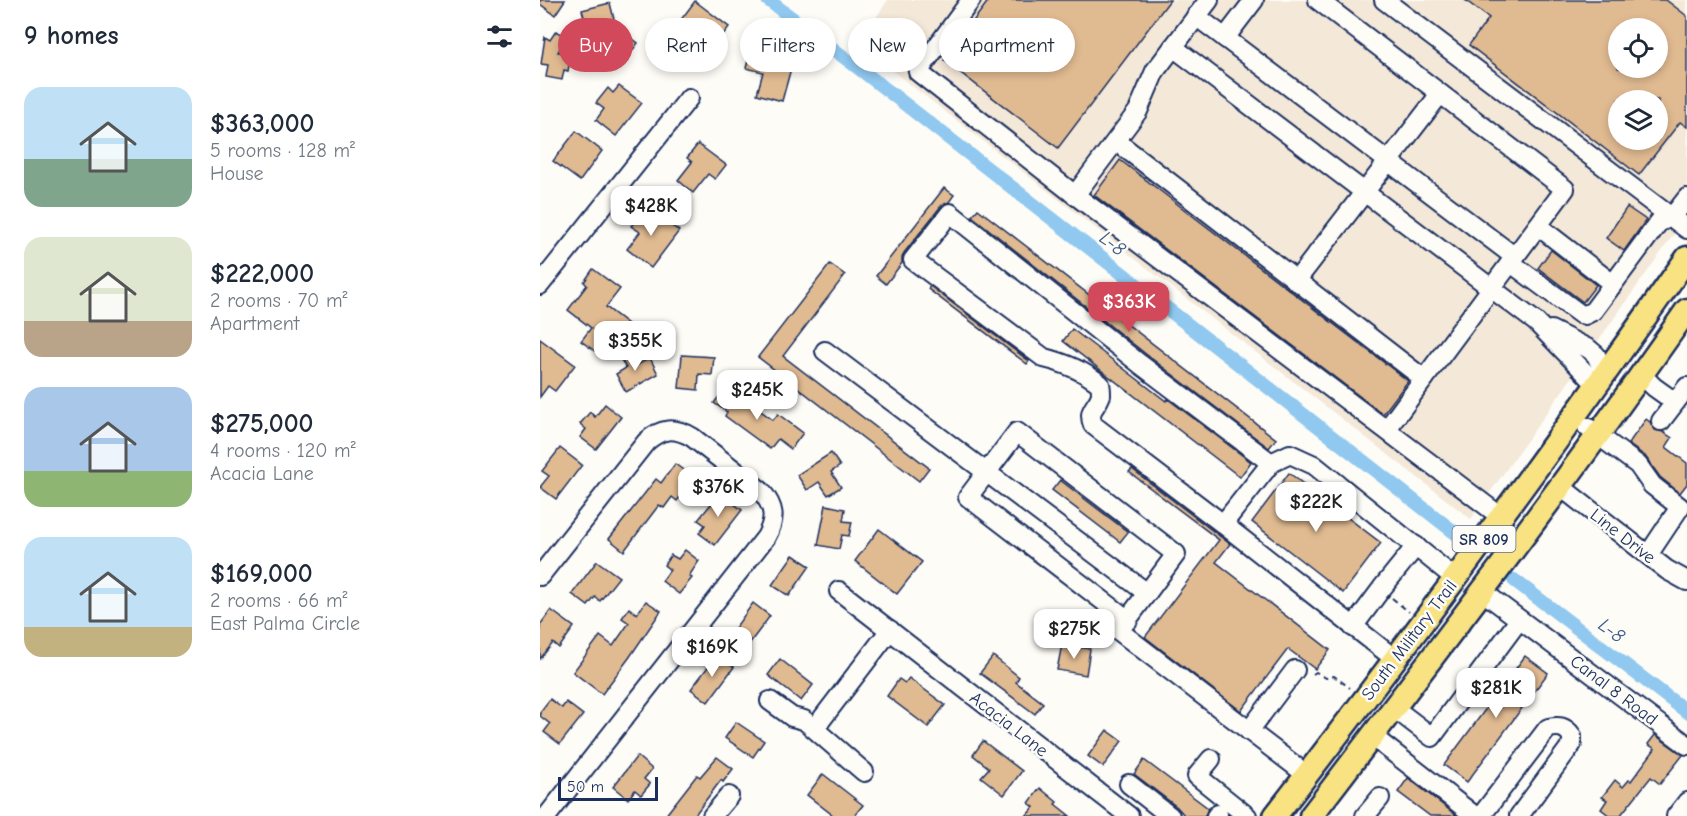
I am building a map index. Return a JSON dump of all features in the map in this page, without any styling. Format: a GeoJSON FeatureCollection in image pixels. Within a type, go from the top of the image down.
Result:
{"type":"FeatureCollection","features":[{"type":"Feature","properties":{"kind":"main road","name":"South Military Trail"},"geometry":{"type":"LineString","coordinates":[[1275,816],[1456,579],[1687,258]]}},
{"type":"Feature","properties":{"kind":"main road"},"geometry":{"type":"LineString","coordinates":[[1641,374],[1635,362],[1639,347],[1687,279]]}},
{"type":"Feature","properties":{"kind":"main road","name":"South Military Trail"},"geometry":{"type":"LineString","coordinates":[[1321,813],[1372,736],[1561,487],[1592,431],[1641,374],[1686,315]]}},
{"type":"Feature","properties":{"kind":"main road"},"geometry":{"type":"LineString","coordinates":[[1528,531],[1531,507],[1592,431],[1610,390],[1601,380]]}},
{"type":"Feature","properties":{"kind":"main road"},"geometry":{"type":"LineString","coordinates":[[1292,816],[1332,758],[1343,728]]}},
{"type":"Feature","properties":{"kind":"street"},"geometry":{"type":"LineString","coordinates":[[971,0],[918,72],[1075,195],[1500,516]]}},
{"type":"Feature","properties":{"kind":"street"},"geometry":{"type":"LineString","coordinates":[[1075,195],[1138,111],[1155,70],[1209,0]]}},
{"type":"Feature","properties":{"kind":"street"},"geometry":{"type":"LineString","coordinates":[[1224,38],[1254,0]]}},
{"type":"Feature","properties":{"kind":"street"},"geometry":{"type":"LineString","coordinates":[[1318,0],[1565,189],[1386,429]]}},
{"type":"Feature","properties":{"kind":"street"},"geometry":{"type":"LineString","coordinates":[[1393,3],[1680,223]]}},
{"type":"Feature","properties":{"kind":"street"},"geometry":{"type":"LineString","coordinates":[[1196,16],[1388,161],[1580,314],[1585,315],[1593,311],[1659,222],[1680,223]]}},
{"type":"Feature","properties":{"kind":"street"},"geometry":{"type":"LineString","coordinates":[[1173,47],[1536,322],[1589,349],[1596,355],[1601,380]]}},
{"type":"Feature","properties":{"kind":"street"},"geometry":{"type":"LineString","coordinates":[[1296,281],[1440,94]]}},
{"type":"Feature","properties":{"kind":"street"},"geometry":{"type":"LineString","coordinates":[[540,285],[689,98]]}},
{"type":"Feature","properties":{"kind":"street"},"geometry":{"type":"LineString","coordinates":[[1116,141],[1424,379]]}},
{"type":"Feature","properties":{"kind":"street"},"geometry":{"type":"LineString","coordinates":[[1680,223],[1687,198]]}},
{"type":"Feature","properties":{"kind":"street"},"geometry":{"type":"LineString","coordinates":[[1271,463],[1140,364],[950,213],[913,260],[1044,358],[1059,361],[1089,375],[1101,384],[1101,394],[1090,417],[1093,425],[1395,659]]}},
{"type":"Feature","properties":{"kind":"street"},"geometry":{"type":"LineString","coordinates":[[1538,226],[1613,284]]}},
{"type":"Feature","properties":{"kind":"street"},"geometry":{"type":"LineString","coordinates":[[825,351],[1147,593]]}},
{"type":"Feature","properties":{"kind":"street"},"geometry":{"type":"LineString","coordinates":[[1641,374],[1675,402]]}},
{"type":"Feature","properties":{"kind":"street"},"geometry":{"type":"LineString","coordinates":[[1661,421],[1687,387]]}},
{"type":"Feature","properties":{"kind":"street"},"geometry":{"type":"LineString","coordinates":[[540,576],[646,442],[653,435],[663,431],[683,432],[692,437],[761,491],[772,508],[771,528],[766,537],[547,816]]}},
{"type":"Feature","properties":{"kind":"street"},"geometry":{"type":"LineString","coordinates":[[1592,431],[1638,465],[1652,485],[1680,507],[1648,555]]}},
{"type":"Feature","properties":{"kind":"street"},"geometry":{"type":"LineString","coordinates":[[1128,620],[969,497],[1017,432],[1176,554],[1128,620],[1119,631],[1307,775]]}},
{"type":"Feature","properties":{"kind":"street"},"geometry":{"type":"LineString","coordinates":[[1223,524],[1271,463],[1290,454],[1314,465],[1456,579]]}},
{"type":"Feature","properties":{"kind":"street","name":"Line Drive"},"geometry":{"type":"LineString","coordinates":[[1561,487],[1667,570],[1687,581]]}},
{"type":"Feature","properties":{"kind":"street"},"geometry":{"type":"LineString","coordinates":[[1353,627],[1416,546]]}},
{"type":"Feature","properties":{"kind":"street","name":"Acacia Lane"},"geometry":{"type":"LineString","coordinates":[[839,591],[1129,816]]}},
{"type":"Feature","properties":{"kind":"street","name":"Canal 8 Road"},"geometry":{"type":"LineString","coordinates":[[1483,592],[1687,745]]}},
{"type":"Feature","properties":{"kind":"street"},"geometry":{"type":"LineString","coordinates":[[1394,708],[1432,737],[1519,620]]}},
{"type":"Feature","properties":{"kind":"street"},"geometry":{"type":"LineString","coordinates":[[815,728],[890,630]]}},
{"type":"Feature","properties":{"kind":"street"},"geometry":{"type":"LineString","coordinates":[[1249,731],[1304,672]]}},
{"type":"Feature","properties":{"kind":"street"},"geometry":{"type":"LineString","coordinates":[[770,701],[792,717],[804,720],[815,728],[864,772]]}},
{"type":"Feature","properties":{"kind":"street"},"geometry":{"type":"LineString","coordinates":[[1481,816],[1548,728],[1558,726],[1567,729],[1572,736],[1572,744],[1520,816]]}},
{"type":"Feature","properties":{"kind":"street"},"geometry":{"type":"LineString","coordinates":[[1372,736],[1475,816]]}},
{"type":"Feature","properties":{"kind":"street"},"geometry":{"type":"LineString","coordinates":[[1211,759],[1197,776],[1247,816]]}},
{"type":"Feature","properties":{"kind":"street"},"geometry":{"type":"LineString","coordinates":[[1129,784],[1170,816]]}},
{"type":"Feature","properties":{"kind":"street"},"geometry":{"type":"LineString","coordinates":[[712,816],[729,796]]}},
{"type":"Feature","properties":{"kind":"street"},"geometry":{"type":"LineString","coordinates":[[1365,816],[1380,798]]}},
{"type":"Feature","properties":{"kind":"street"},"geometry":{"type":"LineString","coordinates":[[1676,816],[1687,802]]}},
{"type":"Feature","properties":{"kind":"path"},"geometry":{"type":"LineString","coordinates":[[1386,593],[1411,614]]}},
{"type":"Feature","properties":{"kind":"path"},"geometry":{"type":"LineString","coordinates":[[1304,672],[1316,672],[1326,678],[1334,676],[1352,690]]}},
{"type":"Feature","properties":{"kind":"shaded area"},"geometry":{"type":"Polygon","coordinates":[[[888,0],[1687,0],[1687,216],[1471,519],[894,72],[927,72],[927,18],[876,18],[888,0]]]}},
{"type":"Feature","properties":{"kind":"building"},"geometry":{"type":"Polygon","coordinates":[[[540,0],[565,0],[555,15],[540,4],[540,0]]]}},
{"type":"Feature","properties":{"kind":"building"},"geometry":{"type":"Polygon","coordinates":[[[989,0],[1170,0],[1058,148],[960,72],[1075,72],[1075,18],[976,18],[989,0]]]}},
{"type":"Feature","properties":{"kind":"building"},"geometry":{"type":"Polygon","coordinates":[[[1465,0],[1666,0],[1687,16],[1687,127],[1680,122],[1668,138],[1668,90],[1608,90],[1608,150],[1658,150],[1639,175],[1469,45],[1489,18],[1465,0]]]}},
{"type":"Feature","properties":{"kind":"building"},"geometry":{"type":"Polygon","coordinates":[[[695,1],[717,18],[682,18],[695,1]]]}},
{"type":"Feature","properties":{"kind":"building"},"geometry":{"type":"Polygon","coordinates":[[[610,3],[614,18],[584,18],[582,10],[610,3]]]}},
{"type":"Feature","properties":{"kind":"building"},"geometry":{"type":"Polygon","coordinates":[[[556,31],[558,32],[558,72],[564,72],[562,80],[546,77],[548,65],[541,64],[545,37],[550,40],[556,31]]]}},
{"type":"Feature","properties":{"kind":"building"},"geometry":{"type":"Polygon","coordinates":[[[633,39],[638,43],[633,50],[633,39]]]}},
{"type":"Feature","properties":{"kind":"building"},"geometry":{"type":"Polygon","coordinates":[[[763,72],[790,72],[782,101],[757,94],[763,72]]]}},
{"type":"Feature","properties":{"kind":"building"},"geometry":{"type":"Polygon","coordinates":[[[619,86],[642,103],[616,136],[596,120],[604,109],[596,103],[608,88],[613,93],[619,86]]]}},
{"type":"Feature","properties":{"kind":"building"},"geometry":{"type":"Polygon","coordinates":[[[576,131],[602,151],[580,181],[553,161],[576,131]]]}},
{"type":"Feature","properties":{"kind":"building"},"geometry":{"type":"Polygon","coordinates":[[[698,144],[726,165],[715,179],[708,174],[693,193],[678,180],[692,162],[687,158],[698,144]]]}},
{"type":"Feature","properties":{"kind":"building"},"geometry":{"type":"Polygon","coordinates":[[[1120,160],[1408,381],[1383,414],[1094,195],[1120,160]]]}},
{"type":"Feature","properties":{"kind":"building"},"geometry":{"type":"Polygon","coordinates":[[[944,188],[954,195],[949,202],[941,206],[904,253],[902,263],[886,284],[876,276],[944,188]]]}},
{"type":"Feature","properties":{"kind":"building"},"geometry":{"type":"Polygon","coordinates":[[[646,207],[679,231],[651,268],[627,249],[640,232],[631,226],[646,207]]]}},
{"type":"Feature","properties":{"kind":"building"},"geometry":{"type":"Polygon","coordinates":[[[1627,207],[1646,220],[1624,251],[1606,238],[1627,207]]]}},
{"type":"Feature","properties":{"kind":"building"},"geometry":{"type":"Polygon","coordinates":[[[978,209],[1276,439],[1269,448],[1147,355],[972,216],[978,209]]]}},
{"type":"Feature","properties":{"kind":"building"},"geometry":{"type":"Polygon","coordinates":[[[1551,250],[1596,285],[1583,302],[1538,268],[1551,250]]]}},
{"type":"Feature","properties":{"kind":"building"},"geometry":{"type":"Polygon","coordinates":[[[830,264],[845,275],[783,356],[929,468],[919,481],[758,357],[830,264]]]}},
{"type":"Feature","properties":{"kind":"building"},"geometry":{"type":"Polygon","coordinates":[[[593,269],[620,289],[606,307],[628,324],[603,357],[581,341],[591,328],[568,310],[587,285],[584,282],[593,269]]]}},
{"type":"Feature","properties":{"kind":"building"},"geometry":{"type":"Polygon","coordinates":[[[930,286],[1029,361],[1027,364],[928,289],[930,286]]]}},
{"type":"Feature","properties":{"kind":"building"},"geometry":{"type":"Polygon","coordinates":[[[1072,329],[1251,462],[1240,477],[1063,341],[1072,329]]]}},
{"type":"Feature","properties":{"kind":"building"},"geometry":{"type":"Polygon","coordinates":[[[540,339],[575,365],[555,391],[548,386],[540,397],[540,339]]]}},
{"type":"Feature","properties":{"kind":"building"},"geometry":{"type":"Polygon","coordinates":[[[630,352],[637,365],[650,358],[658,374],[626,392],[616,374],[626,368],[620,358],[630,352]]]}},
{"type":"Feature","properties":{"kind":"building"},"geometry":{"type":"Polygon","coordinates":[[[682,355],[714,357],[712,375],[699,374],[698,390],[679,388],[682,355]]]}},
{"type":"Feature","properties":{"kind":"building"},"geometry":{"type":"Polygon","coordinates":[[[726,387],[740,397],[742,393],[754,403],[753,405],[773,420],[778,414],[803,433],[791,449],[778,439],[770,449],[725,416],[727,412],[714,403],[726,387]]]}},
{"type":"Feature","properties":{"kind":"building"},"geometry":{"type":"Polygon","coordinates":[[[605,404],[621,417],[596,449],[580,437],[586,429],[580,424],[590,412],[595,417],[605,404]]]}},
{"type":"Feature","properties":{"kind":"building"},"geometry":{"type":"Polygon","coordinates":[[[1646,419],[1655,430],[1672,438],[1666,447],[1687,463],[1687,484],[1680,493],[1660,477],[1645,456],[1628,444],[1646,419]]]}},
{"type":"Feature","properties":{"kind":"building"},"geometry":{"type":"Polygon","coordinates":[[[560,448],[582,465],[556,499],[540,487],[549,476],[542,471],[560,448]]]}},
{"type":"Feature","properties":{"kind":"building"},"geometry":{"type":"Polygon","coordinates":[[[831,453],[840,466],[831,472],[841,487],[828,495],[819,482],[807,490],[797,475],[831,453]]]}},
{"type":"Feature","properties":{"kind":"building"},"geometry":{"type":"Polygon","coordinates":[[[675,464],[690,475],[684,483],[689,486],[677,501],[672,497],[664,508],[659,505],[624,551],[609,539],[656,479],[661,483],[675,464]]]}},
{"type":"Feature","properties":{"kind":"building"},"geometry":{"type":"Polygon","coordinates":[[[1132,469],[1230,544],[1216,562],[1330,650],[1315,669],[1288,649],[1241,711],[1145,637],[1219,540],[1129,472],[1132,469]]]}},
{"type":"Feature","properties":{"kind":"building"},"geometry":{"type":"Polygon","coordinates":[[[1289,473],[1381,543],[1343,593],[1252,522],[1289,473]]]}},
{"type":"Feature","properties":{"kind":"building"},"geometry":{"type":"Polygon","coordinates":[[[1060,480],[1128,532],[1120,542],[1052,490],[1060,480]]]}},
{"type":"Feature","properties":{"kind":"building"},"geometry":{"type":"Polygon","coordinates":[[[720,493],[742,510],[715,545],[699,533],[705,525],[698,520],[720,493]]]}},
{"type":"Feature","properties":{"kind":"building"},"geometry":{"type":"Polygon","coordinates":[[[826,505],[845,509],[843,521],[852,522],[849,536],[842,535],[839,549],[818,545],[826,505]]]}},
{"type":"Feature","properties":{"kind":"building"},"geometry":{"type":"Polygon","coordinates":[[[879,529],[922,562],[897,594],[855,561],[879,529]]]}},
{"type":"Feature","properties":{"kind":"building"},"geometry":{"type":"Polygon","coordinates":[[[685,550],[699,561],[689,576],[692,578],[679,594],[662,581],[670,570],[664,565],[671,555],[678,559],[685,550]]]}},
{"type":"Feature","properties":{"kind":"building"},"geometry":{"type":"Polygon","coordinates":[[[793,555],[810,566],[789,596],[772,585],[793,555]]]}},
{"type":"Feature","properties":{"kind":"building"},"geometry":{"type":"Polygon","coordinates":[[[597,561],[619,577],[600,601],[595,597],[588,606],[572,594],[597,561]]]}},
{"type":"Feature","properties":{"kind":"building"},"geometry":{"type":"Polygon","coordinates":[[[646,601],[661,611],[602,694],[573,672],[600,636],[613,646],[629,623],[622,618],[629,608],[637,614],[646,601]]]}},
{"type":"Feature","properties":{"kind":"building"},"geometry":{"type":"Polygon","coordinates":[[[753,603],[770,616],[746,648],[730,635],[753,603]]]}},
{"type":"Feature","properties":{"kind":"building"},"geometry":{"type":"Polygon","coordinates":[[[551,610],[574,627],[559,648],[553,643],[540,659],[540,625],[551,610]]]}},
{"type":"Feature","properties":{"kind":"building"},"geometry":{"type":"Polygon","coordinates":[[[1062,644],[1090,649],[1086,675],[1057,670],[1062,644]]]}},
{"type":"Feature","properties":{"kind":"building"},"geometry":{"type":"Polygon","coordinates":[[[717,655],[734,667],[708,702],[691,689],[717,655]]]}},
{"type":"Feature","properties":{"kind":"building"},"geometry":{"type":"Polygon","coordinates":[[[993,656],[1019,677],[1016,682],[1043,703],[1035,714],[980,673],[993,656]]]}},
{"type":"Feature","properties":{"kind":"building"},"geometry":{"type":"Polygon","coordinates":[[[1525,656],[1548,673],[1467,782],[1444,765],[1525,656]]]}},
{"type":"Feature","properties":{"kind":"building"},"geometry":{"type":"Polygon","coordinates":[[[780,659],[813,685],[801,701],[768,675],[780,659]]]}},
{"type":"Feature","properties":{"kind":"building"},"geometry":{"type":"Polygon","coordinates":[[[909,678],[945,705],[928,727],[887,696],[899,679],[905,683],[909,678]]]}},
{"type":"Feature","properties":{"kind":"building"},"geometry":{"type":"Polygon","coordinates":[[[550,699],[562,708],[566,702],[583,715],[560,744],[544,732],[550,724],[540,716],[540,712],[550,699]]]}},
{"type":"Feature","properties":{"kind":"building"},"geometry":{"type":"Polygon","coordinates":[[[736,722],[764,741],[753,757],[725,738],[736,722]]]}},
{"type":"Feature","properties":{"kind":"building"},"geometry":{"type":"Polygon","coordinates":[[[1107,730],[1122,741],[1103,767],[1088,756],[1107,730]]]}},
{"type":"Feature","properties":{"kind":"building"},"geometry":{"type":"Polygon","coordinates":[[[1655,735],[1683,755],[1660,784],[1651,777],[1620,816],[1610,816],[1601,809],[1607,800],[1602,797],[1615,780],[1623,787],[1629,780],[1631,781],[1655,749],[1648,744],[1655,735]]]}},
{"type":"Feature","properties":{"kind":"building"},"geometry":{"type":"Polygon","coordinates":[[[983,741],[1022,771],[1004,795],[981,777],[989,768],[973,755],[983,741]]]}},
{"type":"Feature","properties":{"kind":"building"},"geometry":{"type":"Polygon","coordinates":[[[637,756],[652,769],[644,779],[650,784],[641,795],[635,790],[628,799],[613,787],[637,756]]]}},
{"type":"Feature","properties":{"kind":"building"},"geometry":{"type":"Polygon","coordinates":[[[717,757],[733,769],[723,782],[721,780],[694,816],[665,816],[697,775],[700,777],[717,757]]]}},
{"type":"Feature","properties":{"kind":"building"},"geometry":{"type":"Polygon","coordinates":[[[1144,760],[1208,808],[1205,816],[1185,816],[1177,807],[1134,774],[1144,760]]]}},
{"type":"Feature","properties":{"kind":"building"},"geometry":{"type":"Polygon","coordinates":[[[823,774],[863,805],[854,816],[834,816],[807,795],[823,774]]]}},
{"type":"Feature","properties":{"kind":"building"},"geometry":{"type":"Polygon","coordinates":[[[1408,778],[1457,816],[1430,816],[1398,792],[1408,778]]]}},
{"type":"Feature","properties":{"kind":"building"},"geometry":{"type":"Polygon","coordinates":[[[1040,788],[1070,816],[1026,816],[1034,807],[1029,803],[1040,788]]]}},
{"type":"Feature","properties":{"kind":"waterway","name":"L-8"},"geometry":{"type":"LineString","coordinates":[[768,0],[1463,539]]}},
{"type":"Feature","properties":{"kind":"waterway","name":"L-8"},"geometry":{"type":"LineString","coordinates":[[1514,580],[1687,712]]}}]}
